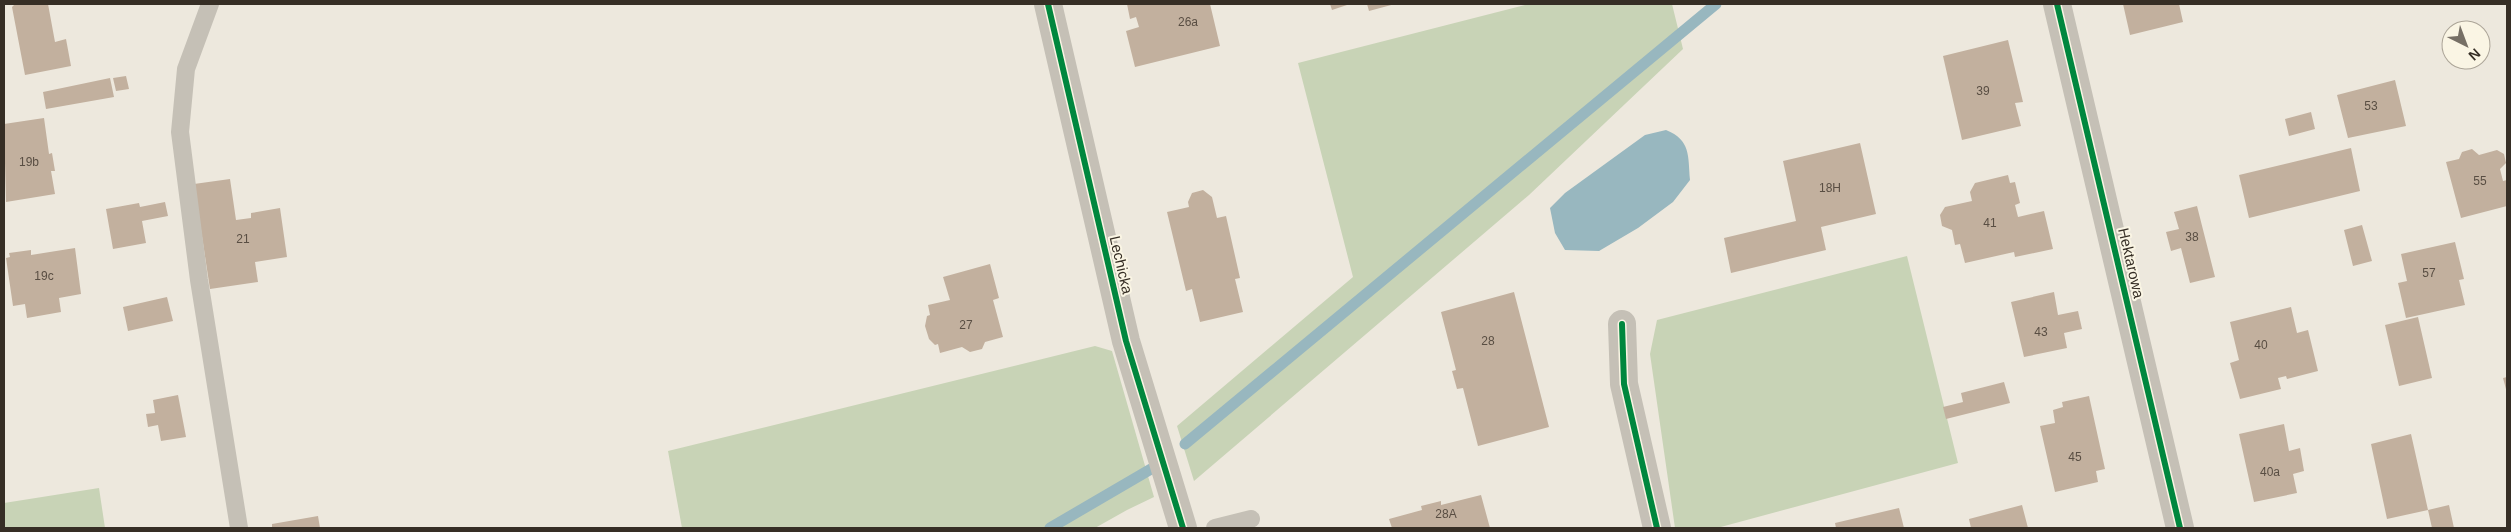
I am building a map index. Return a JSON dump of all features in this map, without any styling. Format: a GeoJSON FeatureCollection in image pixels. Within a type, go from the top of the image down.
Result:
{"type":"FeatureCollection","features":[{"type":"Feature","properties":{"kind":"street","name":"Lechicka"},"geometry":{"type":"LineString","coordinates":[[1048,4],[1126,341],[1183,528]]}},
{"type":"Feature","properties":{"kind":"street","name":"Hektarowa"},"geometry":{"type":"LineString","coordinates":[[2057,4],[2180,528]]}},
{"type":"Feature","properties":{"kind":"street"},"geometry":{"type":"LineString","coordinates":[[1622,324],[1624,384],[1657,528]]}},
{"type":"Feature","properties":{"kind":"lane"},"geometry":{"type":"LineString","coordinates":[[210,4],[186,69],[180,132],[199,280],[239,528]]}},
{"type":"Feature","properties":{"kind":"lane"},"geometry":{"type":"LineString","coordinates":[[1215,528],[1251,519]]}},
{"type":"Feature","properties":{"kind":"green space"},"geometry":{"type":"Polygon","coordinates":[[[1529,4],[1672,4],[1683,49],[1529,195],[1194,481],[1177,426],[1353,277],[1298,63],[1529,4]]]}},
{"type":"Feature","properties":{"kind":"green space"},"geometry":{"type":"Polygon","coordinates":[[[1907,256],[1958,463],[1717,528],[1675,528],[1650,354],[1657,320],[1907,256]]]}},
{"type":"Feature","properties":{"kind":"green space"},"geometry":{"type":"Polygon","coordinates":[[[1095,346],[1112,351],[1154,497],[1095,528],[682,528],[668,451],[1095,346]]]}},
{"type":"Feature","properties":{"kind":"green space"},"geometry":{"type":"Polygon","coordinates":[[[99,488],[105,528],[4,528],[4,503],[99,488]]]}},
{"type":"Feature","properties":{"kind":"water"},"geometry":{"type":"Polygon","coordinates":[[[1666,130],[1674,134],[1684,144],[1689,163],[1690,180],[1673,202],[1638,228],[1599,251],[1565,250],[1555,233],[1550,208],[1565,193],[1645,135],[1666,130]]]}},
{"type":"Feature","properties":{"kind":"building"},"geometry":{"type":"Polygon","coordinates":[[[15,4],[48,4],[55,42],[66,39],[71,66],[25,75],[12,7],[15,4]]]}},
{"type":"Feature","properties":{"kind":"building"},"geometry":{"type":"Polygon","coordinates":[[[1127,4],[1210,4],[1220,46],[1135,67],[1126,31],[1139,27],[1136,17],[1130,19],[1127,4]]]}},
{"type":"Feature","properties":{"kind":"building"},"geometry":{"type":"Polygon","coordinates":[[[1330,4],[1350,4],[1332,10],[1330,4]]]}},
{"type":"Feature","properties":{"kind":"building"},"geometry":{"type":"Polygon","coordinates":[[[1367,4],[1395,4],[1369,11],[1367,4]]]}},
{"type":"Feature","properties":{"kind":"building"},"geometry":{"type":"Polygon","coordinates":[[[2123,4],[2179,4],[2183,22],[2130,35],[2123,4]]]}},
{"type":"Feature","properties":{"kind":"building"},"geometry":{"type":"Polygon","coordinates":[[[2008,40],[2023,102],[2015,103],[2021,126],[1962,140],[1943,56],[2008,40]]]}},
{"type":"Feature","properties":{"kind":"building"},"geometry":{"type":"Polygon","coordinates":[[[126,76],[129,89],[116,91],[113,78],[126,76]]]}},
{"type":"Feature","properties":{"kind":"building"},"geometry":{"type":"Polygon","coordinates":[[[110,78],[114,97],[46,109],[43,92],[110,78]]]}},
{"type":"Feature","properties":{"kind":"building"},"geometry":{"type":"Polygon","coordinates":[[[2395,80],[2406,126],[2348,138],[2337,95],[2395,80]]]}},
{"type":"Feature","properties":{"kind":"building"},"geometry":{"type":"Polygon","coordinates":[[[2311,112],[2315,129],[2289,136],[2285,119],[2311,112]]]}},
{"type":"Feature","properties":{"kind":"building"},"geometry":{"type":"Polygon","coordinates":[[[44,118],[49,154],[52,153],[55,171],[51,171],[55,194],[6,202],[4,124],[44,118]]]}},
{"type":"Feature","properties":{"kind":"building"},"geometry":{"type":"Polygon","coordinates":[[[1860,143],[1876,214],[1821,227],[1826,250],[1731,273],[1724,238],[1796,221],[1783,161],[1860,143]]]}},
{"type":"Feature","properties":{"kind":"building"},"geometry":{"type":"Polygon","coordinates":[[[2351,148],[2360,191],[2249,218],[2239,175],[2351,148]]]}},
{"type":"Feature","properties":{"kind":"building"},"geometry":{"type":"Polygon","coordinates":[[[2472,149],[2479,155],[2497,150],[2504,154],[2506,163],[2500,169],[2503,181],[2507,180],[2507,206],[2461,218],[2446,162],[2459,159],[2462,152],[2472,149]]]}},
{"type":"Feature","properties":{"kind":"building"},"geometry":{"type":"Polygon","coordinates":[[[2008,175],[2010,183],[2015,182],[2020,203],[2015,205],[2018,217],[2044,211],[2053,249],[2015,257],[2014,252],[1965,263],[1960,244],[1955,245],[1952,230],[1942,226],[1940,215],[1945,207],[1972,201],[1970,192],[1975,183],[2008,175]]]}},
{"type":"Feature","properties":{"kind":"building"},"geometry":{"type":"Polygon","coordinates":[[[230,179],[236,220],[251,218],[251,213],[280,208],[287,257],[255,262],[258,282],[210,289],[194,184],[230,179]]]}},
{"type":"Feature","properties":{"kind":"building"},"geometry":{"type":"Polygon","coordinates":[[[1203,190],[1212,197],[1217,218],[1226,216],[1240,278],[1235,279],[1243,312],[1200,322],[1192,289],[1186,291],[1167,212],[1189,207],[1188,202],[1192,193],[1203,190]]]}},
{"type":"Feature","properties":{"kind":"building"},"geometry":{"type":"Polygon","coordinates":[[[165,202],[168,216],[142,221],[146,243],[113,249],[106,209],[139,203],[140,207],[165,202]]]}},
{"type":"Feature","properties":{"kind":"building"},"geometry":{"type":"Polygon","coordinates":[[[2197,206],[2215,277],[2190,283],[2181,248],[2171,251],[2166,232],[2179,229],[2174,212],[2197,206]]]}},
{"type":"Feature","properties":{"kind":"building"},"geometry":{"type":"Polygon","coordinates":[[[2362,225],[2372,261],[2353,266],[2344,230],[2362,225]]]}},
{"type":"Feature","properties":{"kind":"building"},"geometry":{"type":"Polygon","coordinates":[[[2455,242],[2464,279],[2459,280],[2465,305],[2406,318],[2398,283],[2407,281],[2401,254],[2455,242]]]}},
{"type":"Feature","properties":{"kind":"building"},"geometry":{"type":"Polygon","coordinates":[[[75,248],[81,294],[59,298],[61,312],[27,318],[25,304],[13,306],[6,258],[10,257],[9,253],[31,250],[31,255],[75,248]]]}},
{"type":"Feature","properties":{"kind":"building"},"geometry":{"type":"Polygon","coordinates":[[[990,264],[999,298],[993,300],[1003,337],[985,342],[982,349],[970,352],[962,347],[940,353],[938,344],[935,345],[929,339],[925,326],[927,316],[930,315],[928,305],[950,300],[943,277],[990,264]]]}},
{"type":"Feature","properties":{"kind":"building"},"geometry":{"type":"Polygon","coordinates":[[[1514,292],[1549,427],[1478,446],[1463,388],[1457,389],[1452,371],[1456,370],[1441,312],[1514,292]]]}},
{"type":"Feature","properties":{"kind":"building"},"geometry":{"type":"Polygon","coordinates":[[[2054,292],[2058,315],[2078,311],[2082,329],[2064,333],[2067,348],[2024,357],[2011,302],[2054,292]]]}},
{"type":"Feature","properties":{"kind":"building"},"geometry":{"type":"Polygon","coordinates":[[[167,297],[173,321],[128,331],[123,307],[167,297]]]}},
{"type":"Feature","properties":{"kind":"building"},"geometry":{"type":"Polygon","coordinates":[[[2291,307],[2297,333],[2308,330],[2318,371],[2287,379],[2286,376],[2278,378],[2281,389],[2240,399],[2230,363],[2239,360],[2230,322],[2291,307]]]}},
{"type":"Feature","properties":{"kind":"building"},"geometry":{"type":"Polygon","coordinates":[[[2418,317],[2432,378],[2399,386],[2385,325],[2418,317]]]}},
{"type":"Feature","properties":{"kind":"building"},"geometry":{"type":"Polygon","coordinates":[[[2507,377],[2507,393],[2503,378],[2507,377]]]}},
{"type":"Feature","properties":{"kind":"building"},"geometry":{"type":"Polygon","coordinates":[[[2004,382],[2010,403],[1946,419],[1943,407],[1963,402],[1961,393],[2004,382]]]}},
{"type":"Feature","properties":{"kind":"building"},"geometry":{"type":"Polygon","coordinates":[[[178,395],[186,437],[161,441],[158,425],[148,427],[146,414],[155,413],[153,400],[178,395]]]}},
{"type":"Feature","properties":{"kind":"building"},"geometry":{"type":"Polygon","coordinates":[[[2089,396],[2105,469],[2096,471],[2098,482],[2055,492],[2040,426],[2055,423],[2053,410],[2063,407],[2062,402],[2089,396]]]}},
{"type":"Feature","properties":{"kind":"building"},"geometry":{"type":"Polygon","coordinates":[[[2284,424],[2289,451],[2300,448],[2304,471],[2293,474],[2297,493],[2254,502],[2239,434],[2284,424]]]}},
{"type":"Feature","properties":{"kind":"building"},"geometry":{"type":"Polygon","coordinates":[[[2411,434],[2428,510],[2387,519],[2371,444],[2411,434]]]}},
{"type":"Feature","properties":{"kind":"building"},"geometry":{"type":"Polygon","coordinates":[[[1481,495],[1490,528],[1392,528],[1389,519],[1422,510],[1421,506],[1441,501],[1441,505],[1481,495]]]}},
{"type":"Feature","properties":{"kind":"building"},"geometry":{"type":"Polygon","coordinates":[[[2022,505],[2028,528],[1971,528],[1969,519],[2022,505]]]}},
{"type":"Feature","properties":{"kind":"building"},"geometry":{"type":"Polygon","coordinates":[[[2449,505],[2454,528],[2432,528],[2428,510],[2449,505]]]}},
{"type":"Feature","properties":{"kind":"building"},"geometry":{"type":"Polygon","coordinates":[[[1899,508],[1904,528],[1836,528],[1835,523],[1899,508]]]}},
{"type":"Feature","properties":{"kind":"building"},"geometry":{"type":"Polygon","coordinates":[[[318,516],[320,528],[272,528],[272,524],[318,516]]]}},
{"type":"Feature","properties":{"kind":"waterway"},"geometry":{"type":"LineString","coordinates":[[1185,444],[1716,4]]}},
{"type":"Feature","properties":{"kind":"waterway"},"geometry":{"type":"LineString","coordinates":[[1050,528],[1151,469]]}},
{"type":"Feature","properties":{"kind":"cycle path"},"geometry":{"type":"LineString","coordinates":[[1048,4],[1126,341],[1183,528]]}},
{"type":"Feature","properties":{"kind":"cycle path"},"geometry":{"type":"LineString","coordinates":[[2057,4],[2180,528]]}},
{"type":"Feature","properties":{"kind":"cycle path"},"geometry":{"type":"LineString","coordinates":[[1622,324],[1624,384],[1657,528]]}}]}
